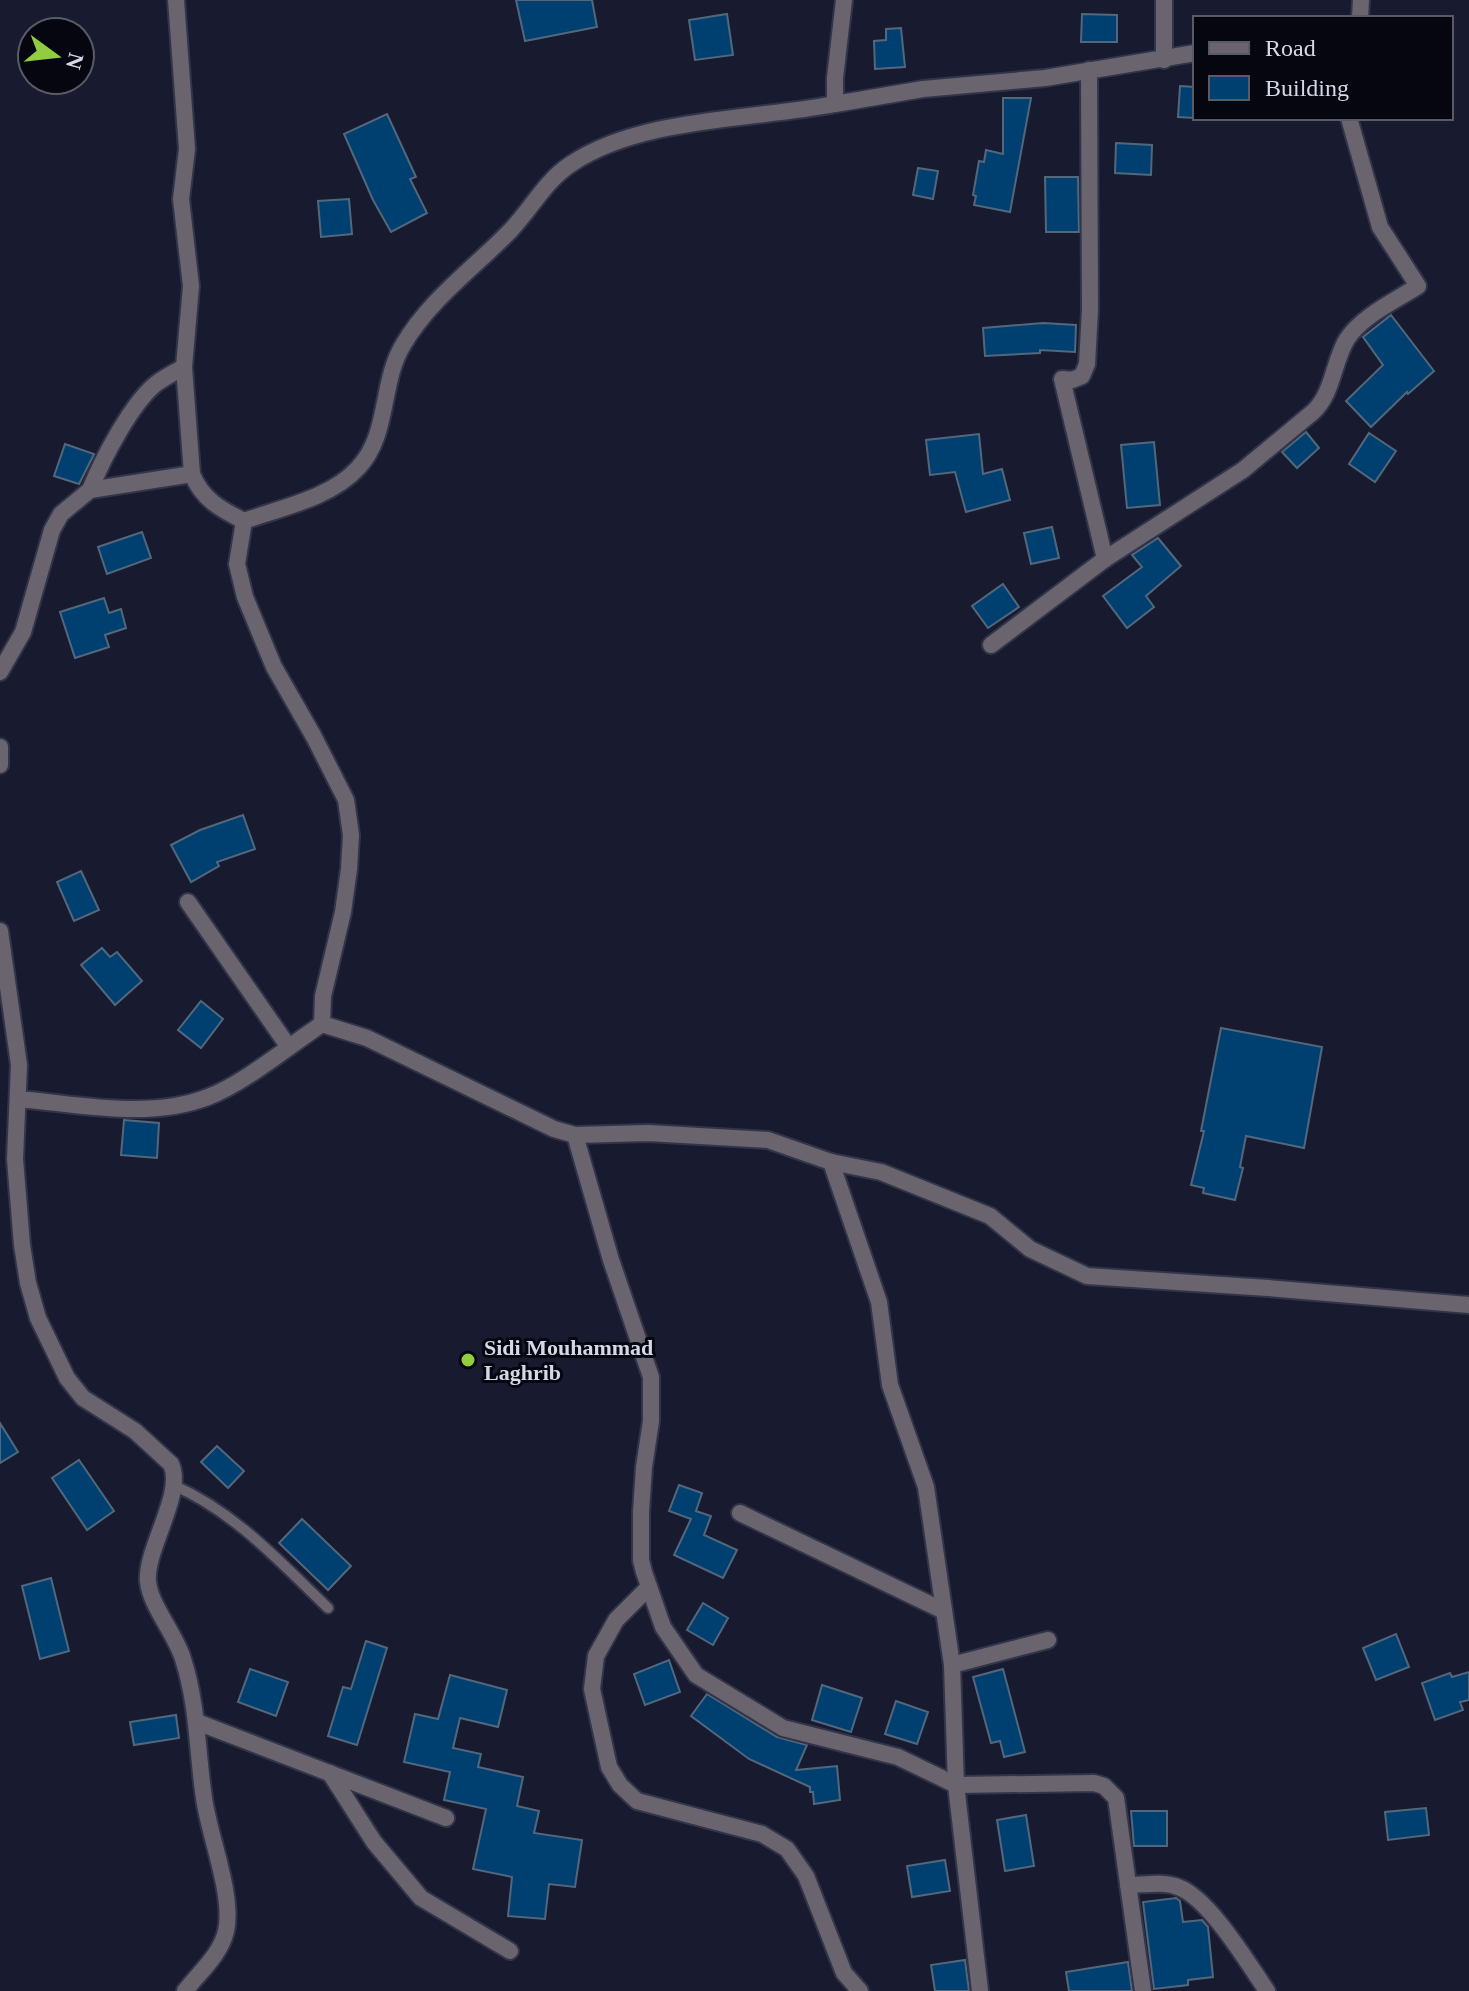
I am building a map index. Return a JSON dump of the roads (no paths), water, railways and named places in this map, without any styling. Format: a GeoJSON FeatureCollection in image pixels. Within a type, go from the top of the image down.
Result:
{"type":"FeatureCollection","features":[{"type":"Feature","properties":{"kind":"street"},"geometry":{"type":"LineString","coordinates":[[176,0],[187,149],[181,199],[191,286],[184,367],[192,474],[196,484],[213,504],[244,521],[315,495],[356,470],[373,446],[384,411],[387,382],[402,345],[432,305],[511,230],[558,174],[601,148],[686,125],[923,89],[1045,78],[1193,53]]}},
{"type":"Feature","properties":{"kind":"street"},"geometry":{"type":"LineString","coordinates":[[835,104],[844,0]]}},
{"type":"Feature","properties":{"kind":"street"},"geometry":{"type":"LineString","coordinates":[[1164,0],[1164,60]]}},
{"type":"Feature","properties":{"kind":"street"},"geometry":{"type":"LineString","coordinates":[[1089,70],[1090,310],[1087,364],[1082,376],[1072,380],[1062,379],[1105,559]]}},
{"type":"Feature","properties":{"kind":"street"},"geometry":{"type":"LineString","coordinates":[[991,645],[1105,559],[1243,470],[1313,412],[1320,406],[1340,354],[1356,328],[1418,286],[1380,227],[1350,120]]}},
{"type":"Feature","properties":{"kind":"street"},"geometry":{"type":"LineString","coordinates":[[0,672],[23,632],[52,530],[61,514],[90,490],[103,458],[155,384],[184,367]]}},
{"type":"Feature","properties":{"kind":"street"},"geometry":{"type":"LineString","coordinates":[[90,490],[192,474]]}},
{"type":"Feature","properties":{"kind":"street"},"geometry":{"type":"LineString","coordinates":[[244,521],[237,564],[245,597],[274,667],[346,800],[351,835],[349,869],[343,912],[323,996],[322,1024]]}},
{"type":"Feature","properties":{"kind":"street"},"geometry":{"type":"LineString","coordinates":[[0,747],[0,765]]}},
{"type":"Feature","properties":{"kind":"street"},"geometry":{"type":"LineString","coordinates":[[188,902],[288,1046]]}},
{"type":"Feature","properties":{"kind":"street"},"geometry":{"type":"LineString","coordinates":[[0,931],[19,1065],[15,1159],[22,1245],[38,1318],[60,1364],[83,1398],[135,1431],[171,1464],[174,1471],[173,1485],[148,1570],[149,1584],[154,1604],[166,1621],[184,1661],[197,1722],[204,1799],[227,1920],[221,1942],[185,1991]]}},
{"type":"Feature","properties":{"kind":"street"},"geometry":{"type":"LineString","coordinates":[[18,1099],[143,1109],[168,1108],[211,1096],[322,1024]]}},
{"type":"Feature","properties":{"kind":"street"},"geometry":{"type":"LineString","coordinates":[[322,1024],[367,1038],[528,1118],[575,1135],[648,1133],[768,1140],[831,1162],[881,1172],[990,1216],[1030,1249],[1087,1276],[1469,1305]]}},
{"type":"Feature","properties":{"kind":"street"},"geometry":{"type":"LineString","coordinates":[[575,1135],[611,1260],[651,1377],[651,1421],[641,1512],[641,1560],[663,1627],[696,1675],[783,1728],[898,1757],[956,1785],[1094,1783],[1104,1786],[1116,1798],[1143,1991]]}},
{"type":"Feature","properties":{"kind":"street"},"geometry":{"type":"LineString","coordinates":[[831,1162],[879,1302],[890,1385],[926,1487],[952,1665],[956,1785],[980,1991]]}},
{"type":"Feature","properties":{"kind":"street"},"geometry":{"type":"LineString","coordinates":[[740,1513],[944,1611]]}},
{"type":"Feature","properties":{"kind":"street"},"geometry":{"type":"LineString","coordinates":[[649,1587],[616,1620],[596,1656],[592,1689],[609,1767],[620,1785],[637,1801],[762,1834],[787,1849],[806,1876],[844,1973],[860,1991]]}},
{"type":"Feature","properties":{"kind":"street"},"geometry":{"type":"LineString","coordinates":[[952,1665],[1048,1640]]}},
{"type":"Feature","properties":{"kind":"street"},"geometry":{"type":"LineString","coordinates":[[197,1722],[446,1818]]}},
{"type":"Feature","properties":{"kind":"street"},"geometry":{"type":"LineString","coordinates":[[330,1773],[374,1842],[421,1898],[510,1951]]}},
{"type":"Feature","properties":{"kind":"street"},"geometry":{"type":"LineString","coordinates":[[1128,1885],[1168,1884],[1190,1894],[1220,1923],[1267,1991]]}},
{"type":"Feature","properties":{"kind":"lane"},"geometry":{"type":"LineString","coordinates":[[173,1485],[204,1499],[234,1520],[328,1608]]}},
{"type":"Feature","properties":{"kind":"place","name":"Sidi Mouhammad Laghrib"},"geometry":{"type":"Point","coordinates":[468,1360]}}]}
